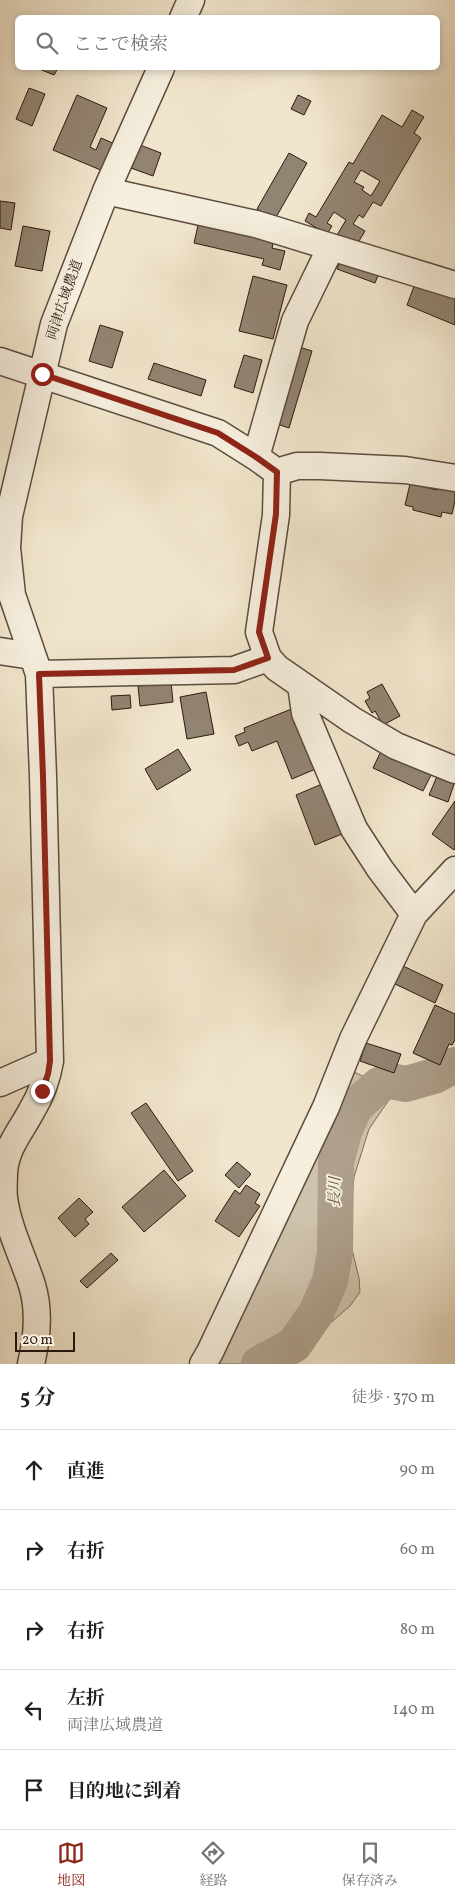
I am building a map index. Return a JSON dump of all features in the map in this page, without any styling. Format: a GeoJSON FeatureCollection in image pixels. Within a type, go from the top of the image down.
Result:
{"type":"FeatureCollection","features":[{"type":"Feature","properties":{"kind":"street"},"geometry":{"type":"LineString","coordinates":[[184,15],[191,0]]}},
{"type":"Feature","properties":{"kind":"street","name":"両津広域農道"},"geometry":{"type":"LineString","coordinates":[[31,1364],[35,1348],[37,1320],[32,1287],[4,1198],[4,1170],[8,1149],[42,1091],[50,1061],[43,776],[36,665],[12,594],[7,548],[9,516],[54,324],[106,190],[160,70]]}},
{"type":"Feature","properties":{"kind":"street"},"geometry":{"type":"LineString","coordinates":[[106,190],[256,224],[455,285]]}},
{"type":"Feature","properties":{"kind":"street"},"geometry":{"type":"LineString","coordinates":[[331,247],[295,322],[267,465],[276,514],[259,632],[268,658],[277,668],[301,685],[352,720],[396,746],[455,770]]}},
{"type":"Feature","properties":{"kind":"street"},"geometry":{"type":"LineString","coordinates":[[0,361],[218,433],[267,465],[406,470],[455,478]]}},
{"type":"Feature","properties":{"kind":"street"},"geometry":{"type":"LineString","coordinates":[[0,651],[36,665],[234,670],[268,658]]}},
{"type":"Feature","properties":{"kind":"street"},"geometry":{"type":"LineString","coordinates":[[301,685],[305,713],[354,829],[380,869],[414,914]]}},
{"type":"Feature","properties":{"kind":"street"},"geometry":{"type":"LineString","coordinates":[[202,1364],[210,1352],[326,1107],[353,1039],[414,914],[455,870]]}},
{"type":"Feature","properties":{"kind":"street"},"geometry":{"type":"LineString","coordinates":[[0,1083],[50,1061]]}},
{"type":"Feature","properties":{"kind":"shaded area"},"geometry":{"type":"Polygon","coordinates":[[[352,1071],[395,1091],[369,1129],[354,1177],[349,1237],[359,1278],[360,1292],[350,1306],[283,1364],[212,1364],[352,1071]]]}},
{"type":"Feature","properties":{"kind":"building"},"geometry":{"type":"Polygon","coordinates":[[[42,70],[57,70],[54,75],[42,70]]]}},
{"type":"Feature","properties":{"kind":"building"},"geometry":{"type":"Polygon","coordinates":[[[29,88],[45,94],[32,126],[16,119],[29,88]]]}},
{"type":"Feature","properties":{"kind":"building"},"geometry":{"type":"Polygon","coordinates":[[[77,95],[107,108],[90,147],[96,150],[101,138],[115,144],[103,171],[53,150],[77,95]]]}},
{"type":"Feature","properties":{"kind":"building"},"geometry":{"type":"Polygon","coordinates":[[[298,95],[311,101],[304,115],[291,109],[298,95]]]}},
{"type":"Feature","properties":{"kind":"building"},"geometry":{"type":"Polygon","coordinates":[[[412,110],[424,117],[414,133],[421,138],[381,206],[373,202],[363,218],[359,215],[353,224],[365,231],[356,246],[337,235],[346,220],[334,212],[327,223],[332,226],[327,234],[305,221],[309,213],[316,217],[349,162],[353,164],[382,115],[402,127],[412,110]],[[361,170],[354,182],[364,187],[362,190],[371,196],[380,181],[361,170]]]}},
{"type":"Feature","properties":{"kind":"building"},"geometry":{"type":"Polygon","coordinates":[[[140,145],[161,153],[153,176],[131,168],[140,145]]]}},
{"type":"Feature","properties":{"kind":"building"},"geometry":{"type":"Polygon","coordinates":[[[289,153],[307,163],[275,219],[257,209],[289,153]]]}},
{"type":"Feature","properties":{"kind":"building"},"geometry":{"type":"Polygon","coordinates":[[[0,201],[15,203],[11,230],[0,228],[0,201]]]}},
{"type":"Feature","properties":{"kind":"building"},"geometry":{"type":"Polygon","coordinates":[[[199,221],[274,239],[272,248],[285,251],[280,270],[262,265],[264,259],[194,243],[199,221]]]}},
{"type":"Feature","properties":{"kind":"building"},"geometry":{"type":"Polygon","coordinates":[[[23,226],[50,231],[42,271],[15,266],[23,226]]]}},
{"type":"Feature","properties":{"kind":"building"},"geometry":{"type":"Polygon","coordinates":[[[341,259],[379,273],[375,283],[337,269],[341,259]]]}},
{"type":"Feature","properties":{"kind":"building"},"geometry":{"type":"Polygon","coordinates":[[[253,276],[287,285],[273,339],[239,331],[253,276]]]}},
{"type":"Feature","properties":{"kind":"building"},"geometry":{"type":"Polygon","coordinates":[[[416,281],[455,297],[455,325],[407,305],[416,281]]]}},
{"type":"Feature","properties":{"kind":"building"},"geometry":{"type":"Polygon","coordinates":[[[100,325],[123,332],[112,368],[89,361],[100,325]]]}},
{"type":"Feature","properties":{"kind":"building"},"geometry":{"type":"Polygon","coordinates":[[[296,346],[312,351],[289,428],[274,423],[296,346]]]}},
{"type":"Feature","properties":{"kind":"building"},"geometry":{"type":"Polygon","coordinates":[[[244,355],[262,360],[253,393],[234,387],[244,355]]]}},
{"type":"Feature","properties":{"kind":"building"},"geometry":{"type":"Polygon","coordinates":[[[154,363],[206,380],[201,396],[148,379],[154,363]]]}},
{"type":"Feature","properties":{"kind":"building"},"geometry":{"type":"Polygon","coordinates":[[[410,484],[437,490],[439,484],[455,487],[455,501],[452,514],[442,512],[441,517],[413,510],[413,507],[405,505],[410,484]]]}},
{"type":"Feature","properties":{"kind":"building"},"geometry":{"type":"Polygon","coordinates":[[[171,682],[173,702],[140,706],[138,686],[171,682]]]}},
{"type":"Feature","properties":{"kind":"building"},"geometry":{"type":"Polygon","coordinates":[[[382,684],[400,716],[383,725],[375,711],[372,713],[365,701],[370,698],[367,692],[382,684]]]}},
{"type":"Feature","properties":{"kind":"building"},"geometry":{"type":"Polygon","coordinates":[[[206,692],[214,734],[187,739],[180,697],[206,692]]]}},
{"type":"Feature","properties":{"kind":"building"},"geometry":{"type":"Polygon","coordinates":[[[130,695],[131,708],[112,710],[111,696],[130,695]]]}},
{"type":"Feature","properties":{"kind":"building"},"geometry":{"type":"Polygon","coordinates":[[[294,708],[318,768],[292,779],[277,741],[252,751],[248,742],[239,746],[235,736],[245,732],[244,728],[294,708]]]}},
{"type":"Feature","properties":{"kind":"building"},"geometry":{"type":"Polygon","coordinates":[[[178,749],[191,770],[157,790],[145,769],[178,749]]]}},
{"type":"Feature","properties":{"kind":"building"},"geometry":{"type":"Polygon","coordinates":[[[382,749],[432,773],[423,791],[373,768],[382,749]]]}},
{"type":"Feature","properties":{"kind":"building"},"geometry":{"type":"Polygon","coordinates":[[[438,774],[455,781],[448,802],[429,795],[438,774]]]}},
{"type":"Feature","properties":{"kind":"building"},"geometry":{"type":"Polygon","coordinates":[[[322,784],[342,834],[315,845],[296,795],[322,784]]]}},
{"type":"Feature","properties":{"kind":"building"},"geometry":{"type":"Polygon","coordinates":[[[455,801],[455,849],[454,850],[432,834],[455,801]]]}},
{"type":"Feature","properties":{"kind":"building"},"geometry":{"type":"Polygon","coordinates":[[[401,965],[443,985],[435,1003],[393,983],[401,965]]]}},
{"type":"Feature","properties":{"kind":"building"},"geometry":{"type":"Polygon","coordinates":[[[435,1005],[455,1014],[455,1040],[452,1045],[449,1044],[440,1065],[413,1053],[435,1005]]]}},
{"type":"Feature","properties":{"kind":"building"},"geometry":{"type":"Polygon","coordinates":[[[366,1043],[401,1054],[394,1073],[360,1061],[366,1043]]]}},
{"type":"Feature","properties":{"kind":"building"},"geometry":{"type":"Polygon","coordinates":[[[146,1103],[193,1171],[178,1181],[131,1113],[146,1103]]]}},
{"type":"Feature","properties":{"kind":"building"},"geometry":{"type":"Polygon","coordinates":[[[237,1162],[251,1174],[239,1188],[225,1175],[237,1162]]]}},
{"type":"Feature","properties":{"kind":"building"},"geometry":{"type":"Polygon","coordinates":[[[164,1170],[186,1196],[144,1232],[122,1207],[164,1170]]]}},
{"type":"Feature","properties":{"kind":"building"},"geometry":{"type":"Polygon","coordinates":[[[246,1185],[260,1194],[255,1203],[260,1206],[239,1237],[215,1221],[235,1190],[240,1194],[246,1185]]]}},
{"type":"Feature","properties":{"kind":"building"},"geometry":{"type":"Polygon","coordinates":[[[79,1198],[93,1212],[85,1219],[89,1224],[75,1237],[58,1218],[79,1198]]]}},
{"type":"Feature","properties":{"kind":"building"},"geometry":{"type":"Polygon","coordinates":[[[111,1253],[118,1260],[87,1288],[80,1281],[111,1253]]]}},
{"type":"Feature","properties":{"kind":"waterway","name":"長川"},"geometry":{"type":"LineString","coordinates":[[259,1364],[294,1345],[316,1313],[330,1281],[335,1253],[336,1162],[344,1132],[355,1107],[379,1085],[390,1081],[406,1084],[434,1076],[455,1065]]}},
{"type":"Feature","properties":{"kind":"route"},"geometry":{"type":"LineString","coordinates":[[42,374],[218,433],[277,472],[276,514],[259,632],[268,658],[234,670],[39,674],[50,1061],[42,1091]]}}]}
